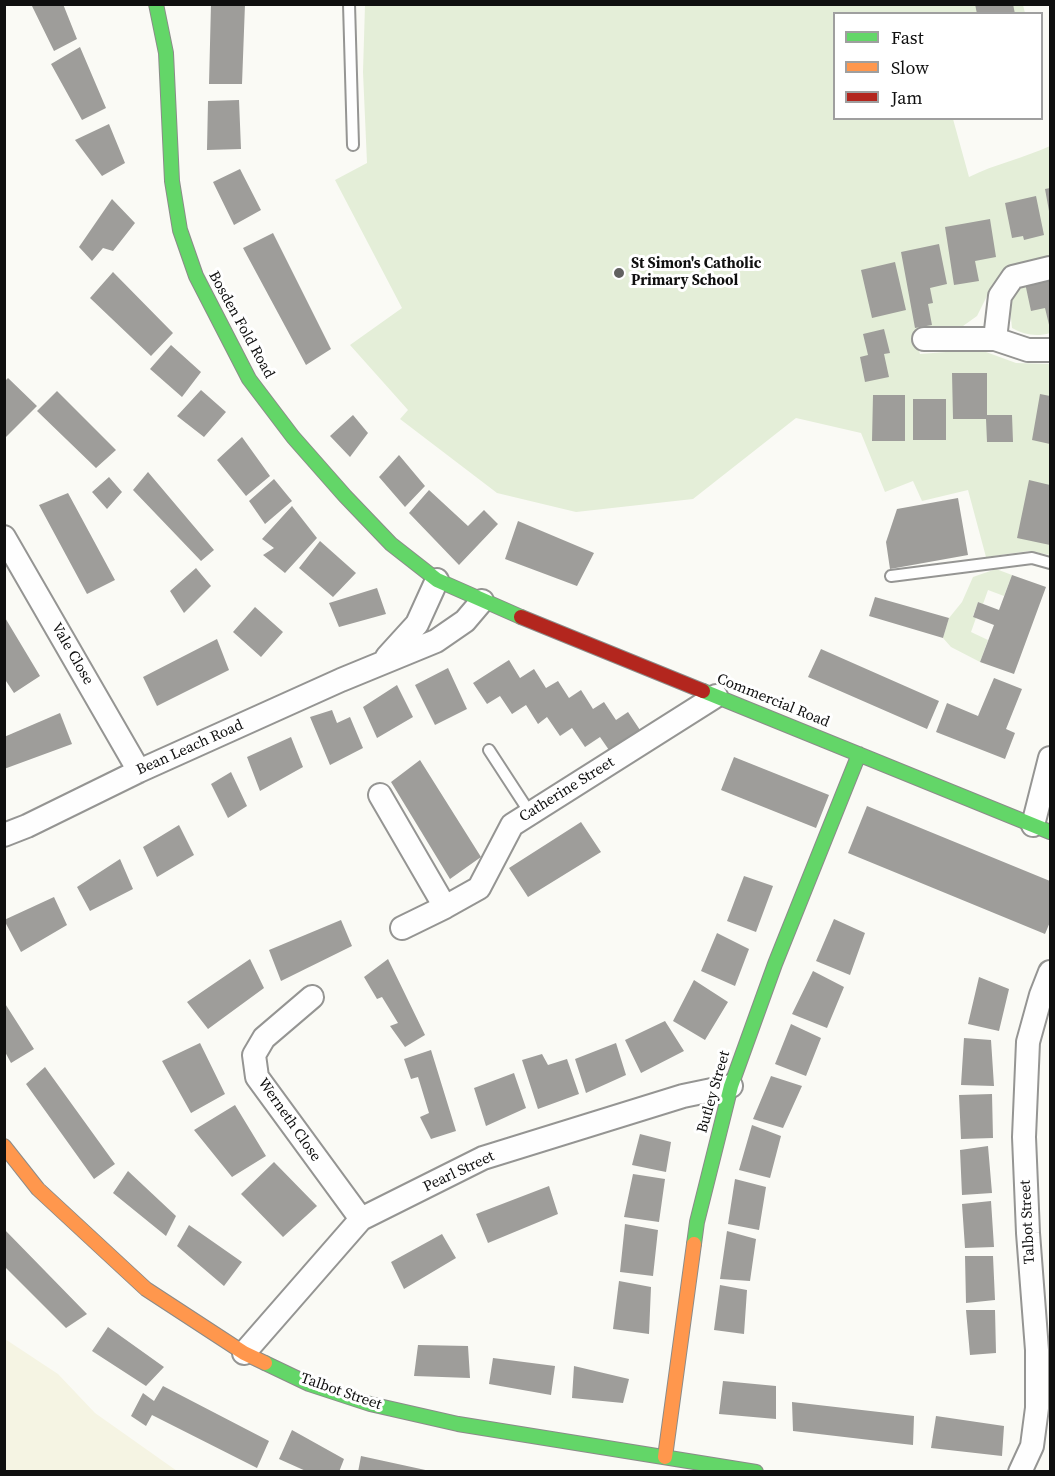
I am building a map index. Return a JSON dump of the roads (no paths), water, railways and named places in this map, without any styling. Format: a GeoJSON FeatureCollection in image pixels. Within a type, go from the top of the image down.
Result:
{"type":"FeatureCollection","features":[{"type":"Feature","properties":{"kind":"street","name":"Bosden Fold Road"},"geometry":{"type":"LineString","coordinates":[[156,4],[166,53],[172,181],[180,230],[196,276],[249,379],[293,437],[345,496],[392,544],[437,580],[482,601]]}},
{"type":"Feature","properties":{"kind":"street"},"geometry":{"type":"LineString","coordinates":[[994,339],[1000,296],[1013,277],[1050,268]]}},
{"type":"Feature","properties":{"kind":"street"},"geometry":{"type":"LineString","coordinates":[[924,339],[994,339],[1028,350],[1050,350]]}},
{"type":"Feature","properties":{"kind":"street","name":"Vale Close"},"geometry":{"type":"LineString","coordinates":[[4,537],[138,771]]}},
{"type":"Feature","properties":{"kind":"street","name":"Bean Leach Road"},"geometry":{"type":"LineString","coordinates":[[376,665],[397,647],[417,624],[437,580]]}},
{"type":"Feature","properties":{"kind":"street","name":"Bean Leach Road"},"geometry":{"type":"LineString","coordinates":[[4,835],[138,771],[376,665],[436,641],[465,621],[482,601]]}},
{"type":"Feature","properties":{"kind":"street","name":"Commercial Road"},"geometry":{"type":"LineString","coordinates":[[482,601],[1042,829]]}},
{"type":"Feature","properties":{"kind":"street","name":"Catherine Street"},"geometry":{"type":"LineString","coordinates":[[402,928],[479,888],[512,825],[716,696]]}},
{"type":"Feature","properties":{"kind":"street","name":"Butley Street"},"geometry":{"type":"LineString","coordinates":[[665,1457],[696,1222],[731,1086],[775,964],[859,754]]}},
{"type":"Feature","properties":{"kind":"street"},"geometry":{"type":"LineString","coordinates":[[1042,829],[1050,758]]}},
{"type":"Feature","properties":{"kind":"street"},"geometry":{"type":"LineString","coordinates":[[380,795],[444,907]]}},
{"type":"Feature","properties":{"kind":"street","name":"Talbot Street"},"geometry":{"type":"LineString","coordinates":[[1020,1472],[1032,1446],[1037,1408],[1037,1350],[1028,1233],[1024,1137],[1028,1042],[1050,972]]}},
{"type":"Feature","properties":{"kind":"street","name":"Werneth Close"},"geometry":{"type":"LineString","coordinates":[[312,997],[264,1038],[254,1055],[257,1077],[361,1220]]}},
{"type":"Feature","properties":{"kind":"street","name":"Pearl Street"},"geometry":{"type":"LineString","coordinates":[[244,1353],[361,1220],[483,1158],[683,1096],[731,1086]]}},
{"type":"Feature","properties":{"kind":"street","name":"Talbot Street"},"geometry":{"type":"LineString","coordinates":[[4,1146],[38,1189],[147,1289],[244,1353],[309,1384],[370,1404],[458,1424],[756,1472]]}},
{"type":"Feature","properties":{"kind":"lane"},"geometry":{"type":"LineString","coordinates":[[349,4],[353,146]]}},
{"type":"Feature","properties":{"kind":"lane"},"geometry":{"type":"LineString","coordinates":[[891,576],[1032,558],[1050,563]]}},
{"type":"Feature","properties":{"kind":"lane"},"geometry":{"type":"LineString","coordinates":[[489,750],[530,813]]}},
{"type":"Feature","properties":{"kind":"place","name":"St Simon's Catholic Primary School"},"geometry":{"type":"Point","coordinates":[619,273]}}]}
